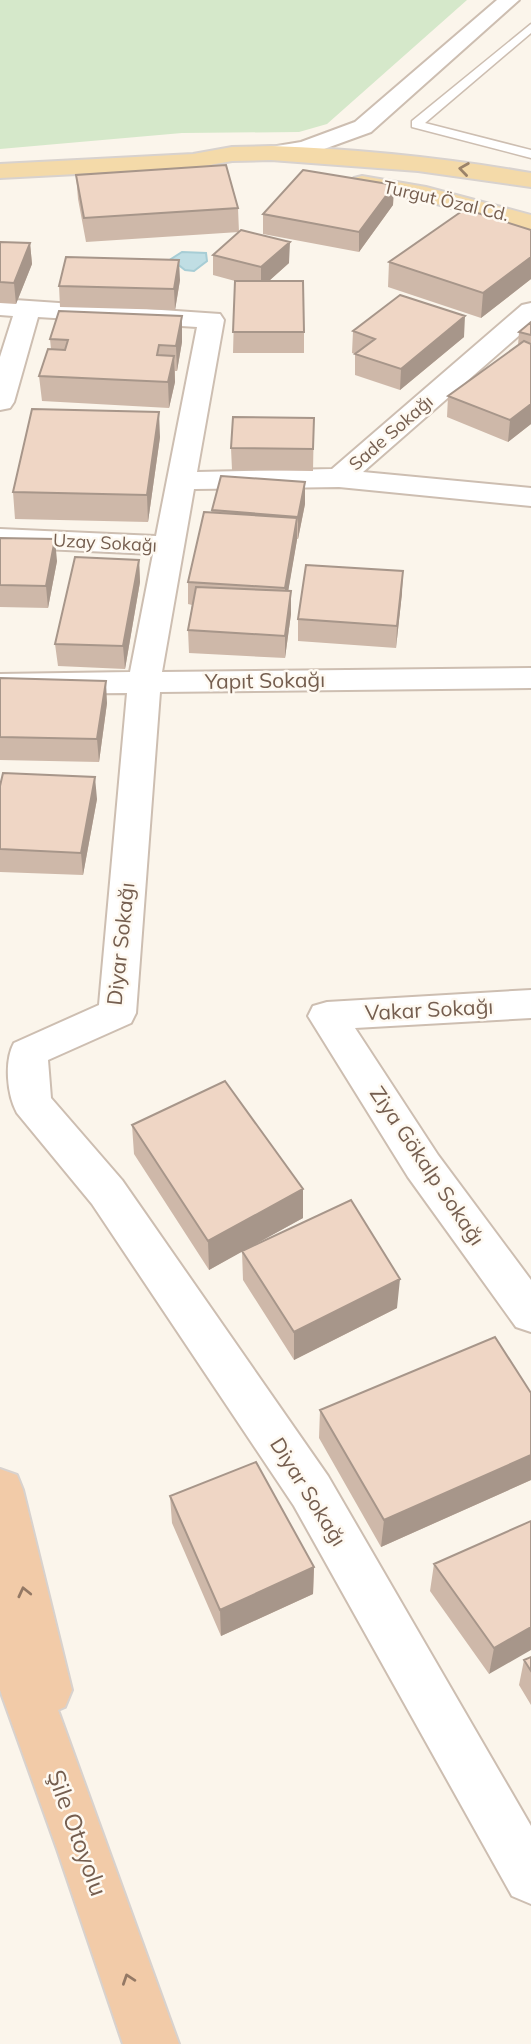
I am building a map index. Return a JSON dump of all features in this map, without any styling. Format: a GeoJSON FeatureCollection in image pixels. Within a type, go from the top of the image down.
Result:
{"type":"FeatureCollection","features":[{"type":"Feature","properties":{"kind":"highway"},"geometry":{"type":"LineString","coordinates":[[0,1490],[84,1849]]}},
{"type":"Feature","properties":{"kind":"highway","name":"Şile Otoyolu"},"geometry":{"type":"LineString","coordinates":[[0,1622],[84,1849],[150,2044]]}},
{"type":"Feature","properties":{"kind":"main road","name":"Turgut Özal Cd."},"geometry":{"type":"LineString","coordinates":[[0,171],[193,161],[215,155],[279,152],[434,165],[531,180]]}},
{"type":"Feature","properties":{"kind":"main road","name":"Turgut Özal Cd."},"geometry":{"type":"LineString","coordinates":[[193,161],[223,170],[402,188],[455,200],[531,223]]}},
{"type":"Feature","properties":{"kind":"street"},"geometry":{"type":"LineString","coordinates":[[279,152],[305,148],[363,127],[509,0]]}},
{"type":"Feature","properties":{"kind":"street"},"geometry":{"type":"LineString","coordinates":[[363,127],[369,147],[390,162]]}},
{"type":"Feature","properties":{"kind":"street"},"geometry":{"type":"LineString","coordinates":[[0,402],[14,308]]}},
{"type":"Feature","properties":{"kind":"street","name":"Diyar Sokağı"},"geometry":{"type":"LineString","coordinates":[[14,308],[211,320],[144,682],[117,1013],[28,1053],[31,1102],[107,1192],[311,1491],[531,1877]]}},
{"type":"Feature","properties":{"kind":"street","name":"Sade Sokağı"},"geometry":{"type":"LineString","coordinates":[[181,481],[339,478],[531,311]]}},
{"type":"Feature","properties":{"kind":"street"},"geometry":{"type":"LineString","coordinates":[[339,478],[531,497]]}},
{"type":"Feature","properties":{"kind":"street","name":"Uzay Sokağı"},"geometry":{"type":"LineString","coordinates":[[0,538],[169,546]]}},
{"type":"Feature","properties":{"kind":"street","name":"Yapıt Sokağı"},"geometry":{"type":"LineString","coordinates":[[0,684],[531,678]]}},
{"type":"Feature","properties":{"kind":"street","name":"Vakar Sokağı"},"geometry":{"type":"LineString","coordinates":[[327,1016],[531,1004]]}},
{"type":"Feature","properties":{"kind":"street","name":"Ziya Gökalp Sokağı"},"geometry":{"type":"LineString","coordinates":[[327,1016],[423,1166],[531,1314]]}},
{"type":"Feature","properties":{"kind":"lane"},"geometry":{"type":"LineString","coordinates":[[531,27],[415,124],[531,154]]}},
{"type":"Feature","properties":{"kind":"green space"},"geometry":{"type":"Polygon","coordinates":[[[0,0],[467,0],[327,124],[299,132],[182,133],[0,149],[0,0]]]}},
{"type":"Feature","properties":{"kind":"water"},"geometry":{"type":"Polygon","coordinates":[[[182,252],[206,253],[207,261],[194,271],[185,270],[171,259],[182,252]]]}},
{"type":"Feature","properties":{"kind":"building"},"geometry":{"type":"Polygon","coordinates":[[[226,165],[238,208],[84,218],[76,175],[226,165]]]}},
{"type":"Feature","properties":{"kind":"building"},"geometry":{"type":"Polygon","coordinates":[[[303,170],[394,185],[359,232],[263,214],[303,170]]]}},
{"type":"Feature","properties":{"kind":"building"},"geometry":{"type":"Polygon","coordinates":[[[465,209],[531,230],[531,257],[483,293],[389,262],[465,209]]]}},
{"type":"Feature","properties":{"kind":"building"},"geometry":{"type":"Polygon","coordinates":[[[241,230],[290,242],[261,267],[213,255],[241,230]]]}},
{"type":"Feature","properties":{"kind":"building"},"geometry":{"type":"Polygon","coordinates":[[[0,242],[30,243],[14,283],[0,282],[0,242]]]}},
{"type":"Feature","properties":{"kind":"building"},"geometry":{"type":"Polygon","coordinates":[[[66,257],[179,260],[174,289],[59,286],[66,257]]]}},
{"type":"Feature","properties":{"kind":"building"},"geometry":{"type":"Polygon","coordinates":[[[235,281],[303,281],[304,332],[233,332],[235,281]]]}},
{"type":"Feature","properties":{"kind":"building"},"geometry":{"type":"Polygon","coordinates":[[[400,295],[465,316],[401,369],[355,354],[375,339],[353,331],[400,295]]]}},
{"type":"Feature","properties":{"kind":"building"},"geometry":{"type":"Polygon","coordinates":[[[59,311],[182,316],[176,346],[159,345],[157,355],[174,356],[168,382],[39,376],[48,349],[65,350],[68,340],[50,339],[59,311]]]}},
{"type":"Feature","properties":{"kind":"building"},"geometry":{"type":"Polygon","coordinates":[[[531,322],[531,335],[519,332],[531,322]]]}},
{"type":"Feature","properties":{"kind":"building"},"geometry":{"type":"Polygon","coordinates":[[[524,341],[531,344],[531,404],[510,420],[448,396],[524,341]]]}},
{"type":"Feature","properties":{"kind":"building"},"geometry":{"type":"Polygon","coordinates":[[[32,409],[159,412],[147,495],[13,492],[32,409]]]}},
{"type":"Feature","properties":{"kind":"building"},"geometry":{"type":"Polygon","coordinates":[[[233,417],[314,418],[313,449],[231,448],[233,417]]]}},
{"type":"Feature","properties":{"kind":"building"},"geometry":{"type":"Polygon","coordinates":[[[221,476],[305,482],[298,517],[212,510],[221,476]]]}},
{"type":"Feature","properties":{"kind":"building"},"geometry":{"type":"Polygon","coordinates":[[[204,512],[297,518],[285,588],[188,582],[204,512]]]}},
{"type":"Feature","properties":{"kind":"building"},"geometry":{"type":"Polygon","coordinates":[[[0,538],[55,539],[46,586],[0,585],[0,538]]]}},
{"type":"Feature","properties":{"kind":"building"},"geometry":{"type":"Polygon","coordinates":[[[75,557],[139,560],[123,646],[55,644],[75,557]]]}},
{"type":"Feature","properties":{"kind":"building"},"geometry":{"type":"Polygon","coordinates":[[[306,565],[403,571],[397,626],[298,619],[306,565]]]}},
{"type":"Feature","properties":{"kind":"building"},"geometry":{"type":"Polygon","coordinates":[[[196,587],[291,591],[285,636],[188,630],[196,587]]]}},
{"type":"Feature","properties":{"kind":"building"},"geometry":{"type":"Polygon","coordinates":[[[0,678],[106,681],[97,739],[0,737],[0,678]]]}},
{"type":"Feature","properties":{"kind":"building"},"geometry":{"type":"Polygon","coordinates":[[[3,773],[95,777],[81,853],[0,849],[0,786],[3,773]]]}},
{"type":"Feature","properties":{"kind":"building"},"geometry":{"type":"Polygon","coordinates":[[[225,1081],[303,1189],[208,1241],[132,1125],[225,1081]]]}},
{"type":"Feature","properties":{"kind":"building"},"geometry":{"type":"Polygon","coordinates":[[[351,1200],[400,1279],[294,1332],[242,1251],[351,1200]]]}},
{"type":"Feature","properties":{"kind":"building"},"geometry":{"type":"Polygon","coordinates":[[[495,1337],[531,1393],[531,1455],[384,1520],[320,1410],[495,1337]]]}},
{"type":"Feature","properties":{"kind":"building"},"geometry":{"type":"Polygon","coordinates":[[[256,1462],[314,1567],[220,1610],[170,1496],[256,1462]]]}},
{"type":"Feature","properties":{"kind":"building"},"geometry":{"type":"Polygon","coordinates":[[[531,1521],[531,1627],[494,1648],[434,1564],[531,1521]]]}},
{"type":"Feature","properties":{"kind":"building"},"geometry":{"type":"Polygon","coordinates":[[[531,1657],[531,1671],[524,1660],[531,1657]]]}}]}
